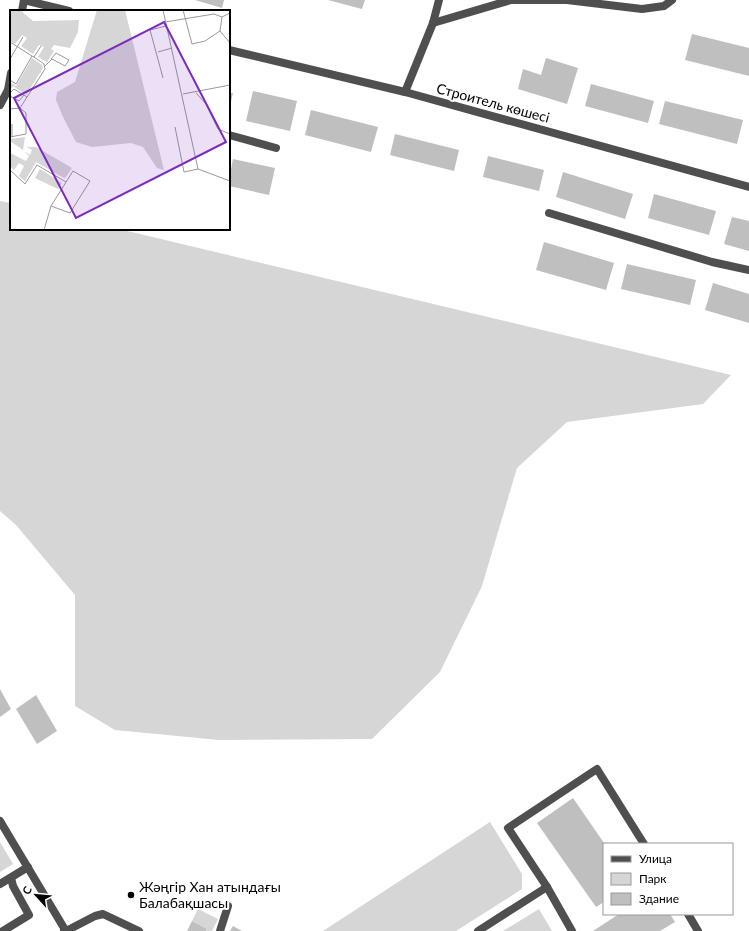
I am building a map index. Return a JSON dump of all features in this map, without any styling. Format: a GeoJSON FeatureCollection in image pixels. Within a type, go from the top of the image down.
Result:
{"type":"FeatureCollection","features":[{"type":"Feature","properties":{"kind":"street"},"geometry":{"type":"LineString","coordinates":[[22,10],[24,0],[65,10]]}},
{"type":"Feature","properties":{"kind":"street"},"geometry":{"type":"LineString","coordinates":[[404,92],[433,24],[439,0]]}},
{"type":"Feature","properties":{"kind":"street"},"geometry":{"type":"LineString","coordinates":[[433,24],[511,0],[567,0],[642,9],[664,6],[672,0]]}},
{"type":"Feature","properties":{"kind":"street","name":"Строитель көшесі"},"geometry":{"type":"LineString","coordinates":[[230,50],[404,92],[749,187]]}},
{"type":"Feature","properties":{"kind":"street"},"geometry":{"type":"LineString","coordinates":[[0,105],[9,90]]}},
{"type":"Feature","properties":{"kind":"street"},"geometry":{"type":"LineString","coordinates":[[230,135],[276,148]]}},
{"type":"Feature","properties":{"kind":"street"},"geometry":{"type":"LineString","coordinates":[[549,213],[712,262],[749,270]]}},
{"type":"Feature","properties":{"kind":"street"},"geometry":{"type":"LineString","coordinates":[[572,931],[547,887],[508,828],[598,768],[643,843]]}},
{"type":"Feature","properties":{"kind":"street"},"geometry":{"type":"LineString","coordinates":[[0,821],[65,931],[95,916],[103,914],[139,931]]}},
{"type":"Feature","properties":{"kind":"street"},"geometry":{"type":"LineString","coordinates":[[0,884],[28,867]]}},
{"type":"Feature","properties":{"kind":"street"},"geometry":{"type":"LineString","coordinates":[[3,931],[29,915],[13,886],[11,878]]}},
{"type":"Feature","properties":{"kind":"street"},"geometry":{"type":"LineString","coordinates":[[478,931],[547,887]]}},
{"type":"Feature","properties":{"kind":"street"},"geometry":{"type":"LineString","coordinates":[[220,931],[228,906]]}},
{"type":"Feature","properties":{"kind":"street"},"geometry":{"type":"LineString","coordinates":[[689,915],[698,931]]}},
{"type":"Feature","properties":{"kind":"green space"},"geometry":{"type":"Polygon","coordinates":[[[0,201],[10,203],[10,230],[123,230],[731,375],[703,404],[567,422],[517,468],[482,586],[440,672],[372,739],[219,740],[115,730],[75,706],[75,595],[16,525],[0,511],[0,201]]]}},
{"type":"Feature","properties":{"kind":"green space"},"geometry":{"type":"Polygon","coordinates":[[[490,822],[522,874],[522,889],[456,931],[323,931],[490,822]]]}},
{"type":"Feature","properties":{"kind":"green space"},"geometry":{"type":"Polygon","coordinates":[[[0,842],[13,864],[0,872],[0,842]]]}},
{"type":"Feature","properties":{"kind":"green space"},"geometry":{"type":"Polygon","coordinates":[[[198,909],[218,919],[212,931],[206,931],[207,929],[192,921],[198,909]]]}},
{"type":"Feature","properties":{"kind":"green space"},"geometry":{"type":"Polygon","coordinates":[[[539,909],[552,931],[503,931],[539,909]]]}},
{"type":"Feature","properties":{"kind":"building"},"geometry":{"type":"Polygon","coordinates":[[[195,0],[224,0],[222,8],[195,0]]]}},
{"type":"Feature","properties":{"kind":"building"},"geometry":{"type":"Polygon","coordinates":[[[328,0],[365,0],[362,9],[328,0]]]}},
{"type":"Feature","properties":{"kind":"building"},"geometry":{"type":"Polygon","coordinates":[[[692,34],[749,48],[749,76],[685,60],[692,34]]]}},
{"type":"Feature","properties":{"kind":"building"},"geometry":{"type":"Polygon","coordinates":[[[546,58],[578,68],[567,104],[518,89],[523,69],[541,75],[546,58]]]}},
{"type":"Feature","properties":{"kind":"building"},"geometry":{"type":"Polygon","coordinates":[[[591,84],[654,101],[648,123],[585,106],[591,84]]]}},
{"type":"Feature","properties":{"kind":"building"},"geometry":{"type":"Polygon","coordinates":[[[253,91],[297,101],[290,131],[246,121],[253,91]]]}},
{"type":"Feature","properties":{"kind":"building"},"geometry":{"type":"Polygon","coordinates":[[[230,93],[233,93],[230,106],[230,93]]]}},
{"type":"Feature","properties":{"kind":"building"},"geometry":{"type":"Polygon","coordinates":[[[665,101],[743,120],[737,144],[659,124],[665,101]]]}},
{"type":"Feature","properties":{"kind":"building"},"geometry":{"type":"Polygon","coordinates":[[[311,110],[378,127],[371,152],[305,135],[311,110]]]}},
{"type":"Feature","properties":{"kind":"building"},"geometry":{"type":"Polygon","coordinates":[[[395,134],[459,150],[454,171],[390,155],[395,134]]]}},
{"type":"Feature","properties":{"kind":"building"},"geometry":{"type":"Polygon","coordinates":[[[488,156],[544,170],[539,191],[483,177],[488,156]]]}},
{"type":"Feature","properties":{"kind":"building"},"geometry":{"type":"Polygon","coordinates":[[[233,159],[275,168],[269,195],[230,186],[230,173],[233,159]]]}},
{"type":"Feature","properties":{"kind":"building"},"geometry":{"type":"Polygon","coordinates":[[[563,172],[633,194],[625,219],[556,197],[563,172]]]}},
{"type":"Feature","properties":{"kind":"building"},"geometry":{"type":"Polygon","coordinates":[[[654,194],[716,211],[709,235],[648,218],[654,194]]]}},
{"type":"Feature","properties":{"kind":"building"},"geometry":{"type":"Polygon","coordinates":[[[732,217],[749,221],[749,251],[724,244],[732,217]]]}},
{"type":"Feature","properties":{"kind":"building"},"geometry":{"type":"Polygon","coordinates":[[[544,242],[614,263],[606,290],[536,270],[544,242]]]}},
{"type":"Feature","properties":{"kind":"building"},"geometry":{"type":"Polygon","coordinates":[[[627,264],[696,280],[690,305],[621,289],[627,264]]]}},
{"type":"Feature","properties":{"kind":"building"},"geometry":{"type":"Polygon","coordinates":[[[713,283],[749,294],[749,323],[705,310],[713,283]]]}},
{"type":"Feature","properties":{"kind":"building"},"geometry":{"type":"Polygon","coordinates":[[[0,689],[11,709],[0,717],[0,689]]]}},
{"type":"Feature","properties":{"kind":"building"},"geometry":{"type":"Polygon","coordinates":[[[36,695],[57,731],[37,744],[16,709],[36,695]]]}},
{"type":"Feature","properties":{"kind":"building"},"geometry":{"type":"Polygon","coordinates":[[[573,798],[604,843],[603,903],[596,907],[537,823],[573,798]]]}},
{"type":"Feature","properties":{"kind":"building"},"geometry":{"type":"Polygon","coordinates":[[[617,915],[671,915],[675,922],[660,931],[593,931],[617,915]]]}},
{"type":"Feature","properties":{"kind":"building"},"geometry":{"type":"Polygon","coordinates":[[[192,921],[207,929],[206,931],[187,931],[192,921]]]}},
{"type":"Feature","properties":{"kind":"building"},"geometry":{"type":"Polygon","coordinates":[[[233,926],[242,931],[230,931],[233,926]]]}},
{"type":"Feature","properties":{"kind":"place","name":"Жәңгір Хан атындағы Балабақшасы"},"geometry":{"type":"Point","coordinates":[131,895]}}]}
